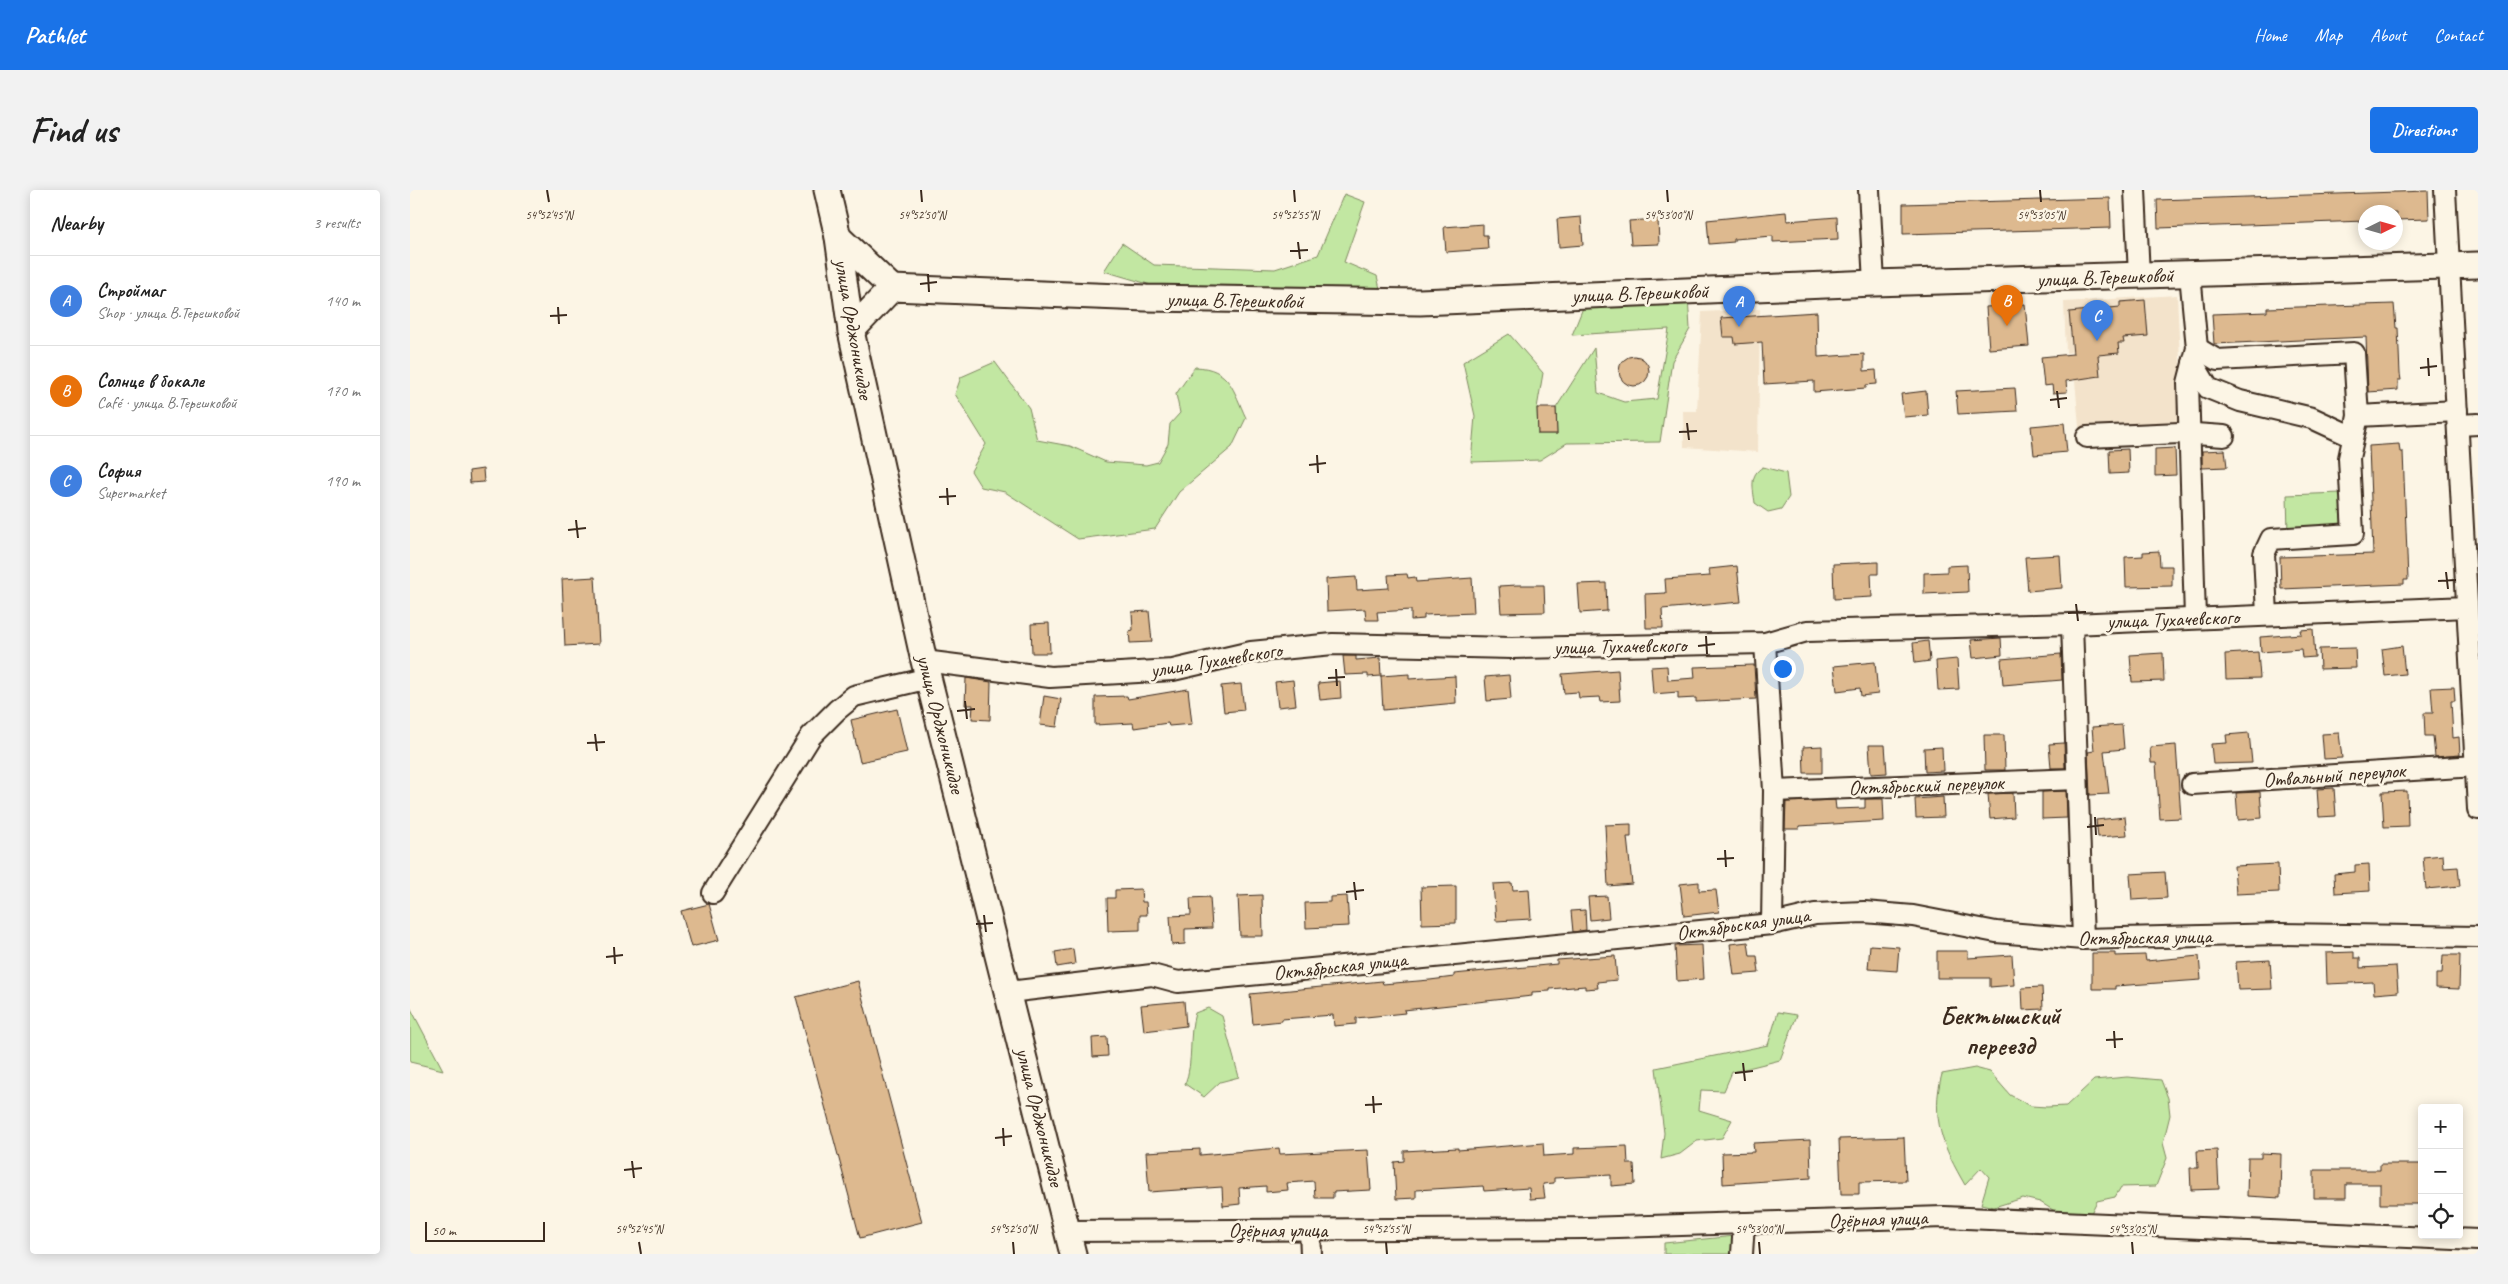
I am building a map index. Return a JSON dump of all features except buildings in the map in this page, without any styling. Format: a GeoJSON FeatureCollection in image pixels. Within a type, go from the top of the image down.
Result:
{"type":"FeatureCollection","features":[{"type":"Feature","properties":{"kind":"main road","name":"улица Орджоникидзе"},"geometry":{"type":"LineString","coordinates":[[827,190],[838,237],[851,331],[926,669],[1071,1242]]}},
{"type":"Feature","properties":{"kind":"main road"},"geometry":{"type":"LineString","coordinates":[[838,237],[892,288],[851,331]]}},
{"type":"Feature","properties":{"kind":"main road","name":"улица В.Терешковой"},"geometry":{"type":"LineString","coordinates":[[892,288],[1146,298],[1420,302],[1874,283],[2478,265]]}},
{"type":"Feature","properties":{"kind":"street"},"geometry":{"type":"LineString","coordinates":[[1874,283],[1868,190],[1881,190]]}},
{"type":"Feature","properties":{"kind":"street"},"geometry":{"type":"LineString","coordinates":[[2136,190],[2139,276]]}},
{"type":"Feature","properties":{"kind":"street"},"geometry":{"type":"LineString","coordinates":[[2445,190],[2478,809]]}},
{"type":"Feature","properties":{"kind":"street"},"geometry":{"type":"LineString","coordinates":[[2190,274],[2195,356],[2188,383],[2195,618]]}},
{"type":"Feature","properties":{"kind":"street"},"geometry":{"type":"LineString","coordinates":[[2195,356],[2217,360],[2354,354],[2358,416],[2349,458],[2353,534],[2271,539],[2264,554],[2267,615]]}},
{"type":"Feature","properties":{"kind":"street"},"geometry":{"type":"LineString","coordinates":[[2195,356],[2208,388],[2240,401],[2312,418],[2353,436]]}},
{"type":"Feature","properties":{"kind":"street"},"geometry":{"type":"LineString","coordinates":[[2358,416],[2457,418],[2478,424]]}},
{"type":"Feature","properties":{"kind":"street"},"geometry":{"type":"LineString","coordinates":[[2087,438],[2180,433],[2224,436]]}},
{"type":"Feature","properties":{"kind":"street","name":"улица Тухачевского"},"geometry":{"type":"LineString","coordinates":[[926,669],[1050,677],[1173,670],[1251,652],[1332,644],[1512,648],[1765,643],[1807,631],[2072,624],[2467,607]]}},
{"type":"Feature","properties":{"kind":"street"},"geometry":{"type":"LineString","coordinates":[[2072,624],[2083,939]]}},
{"type":"Feature","properties":{"kind":"street"},"geometry":{"type":"LineString","coordinates":[[1765,643],[1774,791],[1772,924]]}},
{"type":"Feature","properties":{"kind":"street"},"geometry":{"type":"LineString","coordinates":[[713,893],[811,736],[854,696],[926,669]]}},
{"type":"Feature","properties":{"kind":"street","name":"Отвальный переулок"},"geometry":{"type":"LineString","coordinates":[[2192,784],[2476,766]]}},
{"type":"Feature","properties":{"kind":"street","name":"Октябрьский переулок"},"geometry":{"type":"LineString","coordinates":[[1774,791],[2077,779]]}},
{"type":"Feature","properties":{"kind":"street","name":"Октябрьская улица"},"geometry":{"type":"LineString","coordinates":[[1009,992],[1152,976],[1178,982],[1772,924],[1816,914],[1864,912],[1913,916],[1996,932],[2083,939],[2281,934],[2478,937]]}},
{"type":"Feature","properties":{"kind":"street","name":"Озёрная улица"},"geometry":{"type":"LineString","coordinates":[[1071,1242],[1310,1230],[1584,1228],[1944,1217],[2478,1240]]}},
{"type":"Feature","properties":{"kind":"street"},"geometry":{"type":"LineString","coordinates":[[1742,1254],[1744,1223]]}},
{"type":"Feature","properties":{"kind":"street"},"geometry":{"type":"LineString","coordinates":[[1310,1230],[1312,1254]]}},
{"type":"Feature","properties":{"kind":"street"},"geometry":{"type":"LineString","coordinates":[[2474,1254],[2478,1248]]}},
{"type":"Feature","properties":{"kind":"shaded area"},"geometry":{"type":"Polygon","coordinates":[[[2177,295],[2183,424],[2079,427],[2073,357],[2071,352],[2066,353],[2064,302],[2177,295]]]}},
{"type":"Feature","properties":{"kind":"shaded area"},"geometry":{"type":"Polygon","coordinates":[[[1760,309],[1758,452],[1684,447],[1683,411],[1697,411],[1702,312],[1760,309]]]}},
{"type":"Feature","properties":{"kind":"green space"},"geometry":{"type":"Polygon","coordinates":[[[1344,194],[1365,202],[1344,262],[1377,276],[1381,293],[1165,289],[1104,271],[1122,243],[1154,265],[1275,269],[1318,255],[1344,194]]]}},
{"type":"Feature","properties":{"kind":"green space"},"geometry":{"type":"Polygon","coordinates":[[[1688,296],[1690,329],[1672,361],[1660,442],[1567,443],[1540,460],[1471,462],[1475,416],[1463,362],[1509,334],[1543,373],[1537,408],[1538,434],[1557,434],[1556,408],[1594,348],[1598,393],[1624,402],[1657,399],[1669,329],[1572,335],[1587,298],[1688,296]]]}},
{"type":"Feature","properties":{"kind":"green space"},"geometry":{"type":"Polygon","coordinates":[[[995,362],[1029,408],[1037,440],[1070,446],[1106,462],[1146,465],[1158,462],[1168,444],[1170,424],[1180,413],[1176,394],[1195,367],[1216,371],[1229,382],[1246,418],[1232,447],[1179,492],[1155,529],[1078,539],[1005,492],[981,487],[971,471],[986,444],[955,394],[961,377],[995,362]]]}},
{"type":"Feature","properties":{"kind":"green space"},"geometry":{"type":"Polygon","coordinates":[[[1763,467],[1786,473],[1789,497],[1781,509],[1768,512],[1755,503],[1753,482],[1756,474],[1763,467]]]}},
{"type":"Feature","properties":{"kind":"green space"},"geometry":{"type":"Polygon","coordinates":[[[2341,493],[2343,529],[2288,532],[2287,495],[2341,493]]]}},
{"type":"Feature","properties":{"kind":"green space"},"geometry":{"type":"Polygon","coordinates":[[[410,1007],[443,1070],[410,1062],[410,1007]]]}},
{"type":"Feature","properties":{"kind":"green space"},"geometry":{"type":"Polygon","coordinates":[[[1208,1008],[1222,1016],[1239,1077],[1220,1082],[1204,1097],[1185,1084],[1188,1075],[1195,1013],[1208,1008]]]}},
{"type":"Feature","properties":{"kind":"green space"},"geometry":{"type":"Polygon","coordinates":[[[1778,1012],[1797,1015],[1780,1060],[1732,1072],[1724,1091],[1701,1090],[1699,1110],[1732,1120],[1722,1138],[1697,1141],[1680,1154],[1661,1159],[1664,1133],[1656,1068],[1768,1045],[1778,1012]]]}},
{"type":"Feature","properties":{"kind":"green space"},"geometry":{"type":"Polygon","coordinates":[[[1975,1068],[1990,1072],[2010,1095],[2031,1106],[2066,1106],[2094,1080],[2127,1077],[2161,1080],[2168,1098],[2170,1115],[2163,1143],[2167,1158],[2156,1186],[2121,1187],[2115,1197],[2097,1201],[2090,1215],[2061,1215],[2040,1202],[2023,1198],[1994,1207],[1981,1204],[1989,1177],[1981,1168],[1965,1185],[1945,1145],[1938,1118],[1937,1105],[1942,1074],[1975,1068]]]}},
{"type":"Feature","properties":{"kind":"green space"},"geometry":{"type":"Polygon","coordinates":[[[1735,1236],[1734,1254],[1664,1254],[1664,1243],[1735,1236]]]}},
{"type":"Feature","properties":{"kind":"place","name":"Солнце в бокале"},"geometry":{"type":"Point","coordinates":[2007,326]}},
{"type":"Feature","properties":{"kind":"place","name":"Строймаг"},"geometry":{"type":"Point","coordinates":[1739,327]}},
{"type":"Feature","properties":{"kind":"place","name":"София"},"geometry":{"type":"Point","coordinates":[2097,341]}},
{"type":"Feature","properties":{"kind":"district","name":"Бектышский переезд"},"geometry":{"type":"Point","coordinates":[2000,1030]}}]}
